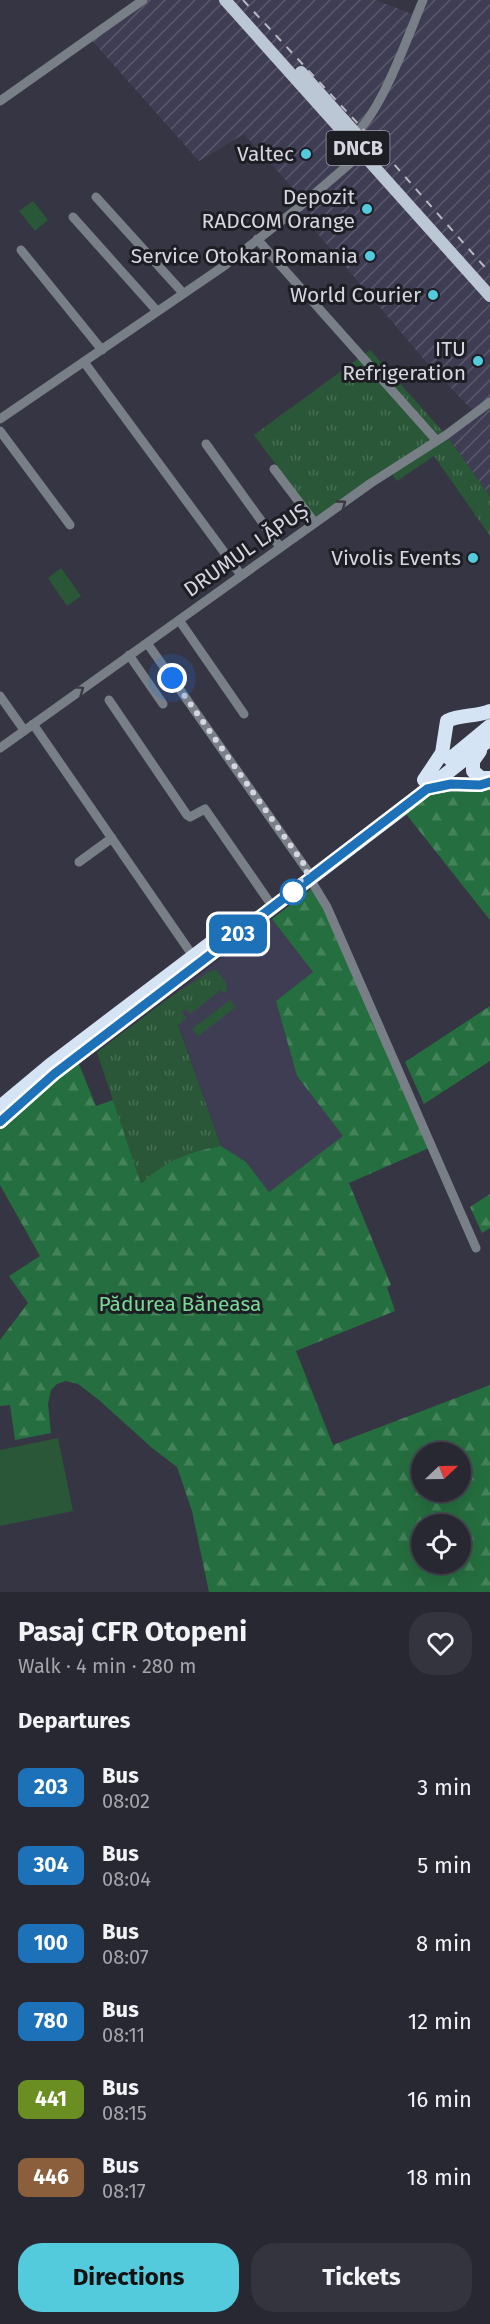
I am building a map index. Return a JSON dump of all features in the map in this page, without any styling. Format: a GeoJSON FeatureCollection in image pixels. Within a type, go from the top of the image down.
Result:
{"type":"FeatureCollection","features":[{"type":"Feature","properties":{"kind":"highway"},"geometry":{"type":"LineString","coordinates":[[426,784],[442,753],[444,726],[451,719],[490,711]]}},
{"type":"Feature","properties":{"kind":"highway"},"geometry":{"type":"LineString","coordinates":[[451,719],[449,731],[457,738],[466,737],[490,727]]}},
{"type":"Feature","properties":{"kind":"highway"},"geometry":{"type":"LineString","coordinates":[[426,784],[490,727]]}},
{"type":"Feature","properties":{"kind":"highway"},"geometry":{"type":"LineString","coordinates":[[0,1122],[54,1074],[309,875],[426,784],[490,740]]}},
{"type":"Feature","properties":{"kind":"highway"},"geometry":{"type":"LineString","coordinates":[[490,740],[476,755],[472,764],[473,771],[478,777],[490,780]]}},
{"type":"Feature","properties":{"kind":"highway"},"geometry":{"type":"LineString","coordinates":[[426,784],[480,785],[490,780]]}},
{"type":"Feature","properties":{"kind":"highway"},"geometry":{"type":"LineString","coordinates":[[0,1107],[50,1065],[193,956],[268,900],[309,875]]}},
{"type":"Feature","properties":{"kind":"main road","name":"DNCB"},"geometry":{"type":"LineString","coordinates":[[225,0],[490,296]]}},
{"type":"Feature","properties":{"kind":"main road","name":"DNCB"},"geometry":{"type":"LineString","coordinates":[[236,0],[490,284]]}},
{"type":"Feature","properties":{"kind":"street"},"geometry":{"type":"LineString","coordinates":[[1,98],[143,0]]}},
{"type":"Feature","properties":{"kind":"street"},"geometry":{"type":"LineString","coordinates":[[356,133],[365,124],[379,100],[423,0]]}},
{"type":"Feature","properties":{"kind":"street"},"geometry":{"type":"LineString","coordinates":[[0,419],[102,350],[257,239],[362,153]]}},
{"type":"Feature","properties":{"kind":"street"},"geometry":{"type":"LineString","coordinates":[[96,197],[183,293]]}},
{"type":"Feature","properties":{"kind":"street"},"geometry":{"type":"LineString","coordinates":[[73,217],[157,311]]}},
{"type":"Feature","properties":{"kind":"street"},"geometry":{"type":"LineString","coordinates":[[257,239],[437,441]]}},
{"type":"Feature","properties":{"kind":"street"},"geometry":{"type":"LineString","coordinates":[[21,250],[102,350]]}},
{"type":"Feature","properties":{"kind":"street"},"geometry":{"type":"LineString","coordinates":[[84,362],[241,575]]}},
{"type":"Feature","properties":{"kind":"street","name":"DRUMUL LĂPUȘ"},"geometry":{"type":"LineString","coordinates":[[0,748],[280,547],[371,483],[437,441],[490,402]]}},
{"type":"Feature","properties":{"kind":"street"},"geometry":{"type":"LineString","coordinates":[[0,431],[70,525]]}},
{"type":"Feature","properties":{"kind":"street"},"geometry":{"type":"LineString","coordinates":[[206,444],[280,547]]}},
{"type":"Feature","properties":{"kind":"street"},"geometry":{"type":"LineString","coordinates":[[274,469],[315,523]]}},
{"type":"Feature","properties":{"kind":"street"},"geometry":{"type":"LineString","coordinates":[[179,620],[244,714]]}},
{"type":"Feature","properties":{"kind":"street"},"geometry":{"type":"LineString","coordinates":[[147,643],[309,875],[327,907],[476,1248]]}},
{"type":"Feature","properties":{"kind":"street"},"geometry":{"type":"LineString","coordinates":[[129,655],[164,704]]}},
{"type":"Feature","properties":{"kind":"street"},"geometry":{"type":"LineString","coordinates":[[0,696],[24,730]]}},
{"type":"Feature","properties":{"kind":"street"},"geometry":{"type":"LineString","coordinates":[[109,700],[187,815],[190,817],[205,809],[268,900]]}},
{"type":"Feature","properties":{"kind":"street"},"geometry":{"type":"LineString","coordinates":[[33,724],[193,956]]}},
{"type":"Feature","properties":{"kind":"street"},"geometry":{"type":"LineString","coordinates":[[79,862],[112,838]]}},
{"type":"Feature","properties":{"kind":"shaded area"},"geometry":{"type":"Polygon","coordinates":[[[138,0],[375,0],[412,14],[419,0],[490,0],[490,496],[446,435],[475,413],[427,363],[300,213],[308,205],[244,134],[199,161],[88,36],[138,0]]]}},
{"type":"Feature","properties":{"kind":"shaded area"},"geometry":{"type":"Polygon","coordinates":[[[272,919],[313,972],[276,1001],[297,1076],[344,1136],[269,1192],[246,1162],[221,1146],[169,998],[272,919]]]}},
{"type":"Feature","properties":{"kind":"green space"},"geometry":{"type":"Polygon","coordinates":[[[33,201],[48,220],[35,231],[19,211],[33,201]]]}},
{"type":"Feature","properties":{"kind":"green space"},"geometry":{"type":"Polygon","coordinates":[[[370,350],[446,435],[490,496],[490,536],[434,456],[397,481],[390,471],[318,521],[254,435],[370,350]]]}},
{"type":"Feature","properties":{"kind":"green space"},"geometry":{"type":"Polygon","coordinates":[[[61,568],[81,596],[67,606],[48,578],[61,568]]]}},
{"type":"Feature","properties":{"kind":"green space"},"geometry":{"type":"Polygon","coordinates":[[[490,782],[490,920],[402,809],[427,789],[490,782]]]}},
{"type":"Feature","properties":{"kind":"green space","name":"Pădurea Băneasa"},"geometry":{"type":"Polygon","coordinates":[[[311,889],[318,896],[429,1148],[349,1183],[391,1285],[387,1287],[395,1311],[296,1351],[333,1445],[490,1385],[490,1592],[209,1592],[192,1511],[177,1467],[78,1384],[66,1381],[57,1384],[51,1390],[48,1404],[51,1433],[15,1440],[10,1405],[0,1406],[0,1340],[28,1303],[9,1276],[40,1256],[0,1185],[0,1122],[76,1057],[96,1106],[113,1100],[141,1184],[178,1158],[221,1146],[246,1162],[269,1192],[343,1136],[297,1076],[276,1001],[313,972],[272,919],[311,889]]]}},
{"type":"Feature","properties":{"kind":"green space"},"geometry":{"type":"Polygon","coordinates":[[[212,970],[216,970],[226,982],[227,992],[221,990],[190,1014],[186,1009],[181,1012],[186,1018],[178,1025],[221,1146],[178,1158],[141,1185],[97,1052],[169,998],[212,970]]]}},
{"type":"Feature","properties":{"kind":"green space"},"geometry":{"type":"Polygon","coordinates":[[[230,1000],[236,1007],[198,1036],[192,1029],[230,1000]]]}},
{"type":"Feature","properties":{"kind":"green space"},"geometry":{"type":"Polygon","coordinates":[[[490,1006],[490,1061],[424,1104],[405,1062],[490,1006]]]}},
{"type":"Feature","properties":{"kind":"green space"},"geometry":{"type":"Polygon","coordinates":[[[490,1194],[490,1228],[482,1233],[470,1207],[490,1194]]]}},
{"type":"Feature","properties":{"kind":"green space"},"geometry":{"type":"Polygon","coordinates":[[[58,1438],[73,1511],[0,1526],[0,1450],[58,1438]]]}},
{"type":"Feature","properties":{"kind":"railway"},"geometry":{"type":"LineString","coordinates":[[243,0],[362,128],[490,273]]}},
{"type":"Feature","properties":{"kind":"bus line","name":"203"},"geometry":{"type":"LineString","coordinates":[[0,1122],[54,1074],[427,789],[451,784],[480,785],[490,782]]}},
{"type":"Feature","properties":{"kind":"place","name":"Valtec"},"geometry":{"type":"Point","coordinates":[306,154]}},
{"type":"Feature","properties":{"kind":"place","name":"Depozit RADCOM Orange"},"geometry":{"type":"Point","coordinates":[367,209]}},
{"type":"Feature","properties":{"kind":"place","name":"Service Otokar Romania"},"geometry":{"type":"Point","coordinates":[370,256]}},
{"type":"Feature","properties":{"kind":"place","name":"World Courier"},"geometry":{"type":"Point","coordinates":[433,295]}},
{"type":"Feature","properties":{"kind":"place","name":"ITU Refrigeration"},"geometry":{"type":"Point","coordinates":[478,361]}},
{"type":"Feature","properties":{"kind":"place","name":"Vivolis Events"},"geometry":{"type":"Point","coordinates":[473,558]}},
{"type":"Feature","properties":{"kind":"route"},"geometry":{"type":"LineString","coordinates":[[172,678],[308,870],[293,892]]}}]}
